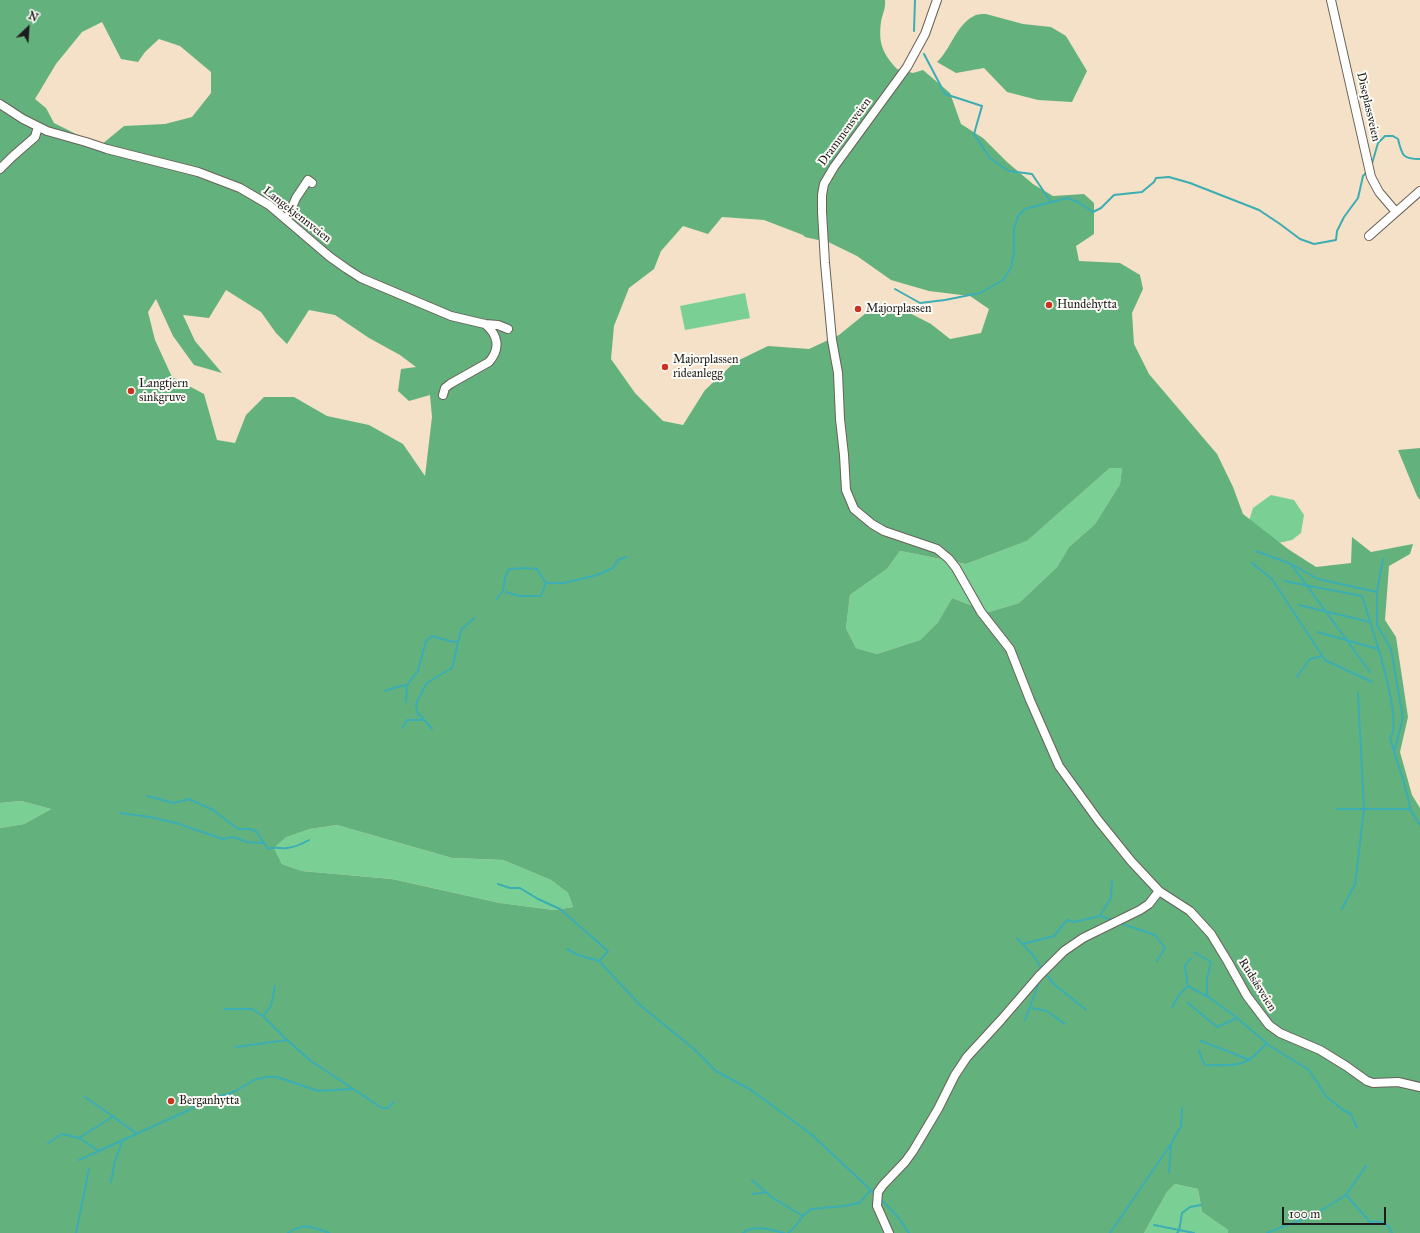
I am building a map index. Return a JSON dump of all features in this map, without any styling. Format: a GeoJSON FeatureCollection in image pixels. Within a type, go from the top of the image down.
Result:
{"type":"FeatureCollection","features":[{"type":"Feature","properties":{"kind":"street","name":"Drammensveien"},"geometry":{"type":"LineString","coordinates":[[937,0],[925,34],[907,67],[834,167],[824,184],[822,195],[822,212],[825,263],[832,340],[838,373],[846,490],[854,510],[872,524],[884,531],[936,549],[949,559],[981,612],[1010,649],[1030,700],[1059,766],[1119,847],[1159,891]]}},
{"type":"Feature","properties":{"kind":"street","name":"Diseplassveien"},"geometry":{"type":"LineString","coordinates":[[1331,0],[1371,177],[1379,192],[1396,212]]}},
{"type":"Feature","properties":{"kind":"street","name":"Langekjennveien"},"geometry":{"type":"LineString","coordinates":[[0,104],[38,127],[107,149],[198,172],[240,188],[269,205],[330,257],[361,278],[451,316],[485,324],[498,325],[508,329]]}},
{"type":"Feature","properties":{"kind":"street"},"geometry":{"type":"LineString","coordinates":[[0,169],[35,137],[38,127]]}},
{"type":"Feature","properties":{"kind":"street"},"geometry":{"type":"LineString","coordinates":[[287,219],[296,198],[308,180],[312,182]]}},
{"type":"Feature","properties":{"kind":"street"},"geometry":{"type":"LineString","coordinates":[[1369,236],[1420,191]]}},
{"type":"Feature","properties":{"kind":"street"},"geometry":{"type":"LineString","coordinates":[[443,395],[445,388],[450,384],[489,362],[496,353],[496,338],[493,332],[485,324]]}},
{"type":"Feature","properties":{"kind":"street"},"geometry":{"type":"LineString","coordinates":[[889,1233],[877,1206],[878,1192],[913,1151],[938,1110],[955,1075],[967,1057],[1039,976],[1064,951],[1079,941],[1140,910],[1149,904],[1159,891]]}},
{"type":"Feature","properties":{"kind":"street","name":"Rudsåsveien"},"geometry":{"type":"LineString","coordinates":[[1159,891],[1190,911],[1206,928],[1228,962],[1247,996],[1264,1019],[1275,1030],[1320,1050],[1367,1081],[1373,1083],[1398,1082],[1420,1087]]}},
{"type":"Feature","properties":{"kind":"green space"},"geometry":{"type":"Polygon","coordinates":[[[0,0],[885,0],[880,29],[881,42],[885,53],[897,69],[913,73],[923,70],[950,93],[961,124],[983,138],[1007,162],[1033,184],[1053,196],[1084,194],[1094,203],[1094,234],[1076,246],[1079,261],[1120,263],[1140,275],[1143,289],[1132,313],[1134,344],[1149,374],[1217,454],[1233,487],[1243,514],[1288,549],[1316,567],[1351,563],[1352,537],[1371,552],[1413,544],[1410,554],[1389,566],[1385,620],[1396,637],[1408,717],[1400,752],[1412,795],[1420,808],[1420,1233],[1228,1233],[1228,1230],[1202,1212],[1198,1189],[1175,1184],[1167,1192],[1144,1233],[0,1233],[0,828],[24,824],[51,809],[21,801],[0,803],[0,0]],[[102,22],[82,32],[56,64],[35,99],[46,108],[54,123],[84,138],[101,145],[124,126],[165,124],[192,117],[211,93],[211,72],[180,46],[159,39],[145,52],[138,62],[121,59],[102,22]],[[722,217],[708,234],[683,226],[661,251],[654,269],[629,288],[614,326],[611,359],[635,393],[663,421],[683,425],[705,390],[735,362],[768,346],[809,349],[839,335],[871,309],[894,305],[931,324],[950,339],[981,333],[989,309],[970,296],[929,291],[891,280],[857,256],[820,238],[818,240],[805,237],[764,220],[722,217]],[[226,290],[209,318],[183,315],[195,341],[222,373],[194,365],[173,336],[156,299],[148,312],[155,340],[172,377],[204,394],[217,440],[235,443],[246,415],[264,397],[294,397],[327,416],[369,425],[403,444],[425,476],[432,417],[430,395],[409,401],[398,391],[401,369],[416,367],[400,355],[369,338],[335,315],[309,310],[287,344],[276,333],[261,312],[226,290]],[[1110,468],[1027,541],[966,564],[900,551],[887,569],[850,595],[846,628],[856,648],[877,654],[920,640],[938,622],[952,598],[989,612],[1019,603],[1057,567],[1069,547],[1095,524],[1120,484],[1122,468],[1110,468]],[[337,825],[310,829],[286,837],[274,848],[282,864],[302,871],[392,879],[500,903],[554,910],[573,907],[568,893],[551,880],[503,860],[452,858],[337,825]]]}},
{"type":"Feature","properties":{"kind":"green space"},"geometry":{"type":"Polygon","coordinates":[[[986,14],[1023,24],[1051,27],[1066,36],[1087,71],[1072,102],[1038,100],[1007,92],[984,68],[956,73],[937,62],[942,57],[958,31],[968,20],[977,15],[986,14]]]}},
{"type":"Feature","properties":{"kind":"green space"},"geometry":{"type":"Polygon","coordinates":[[[745,293],[750,318],[685,330],[680,306],[745,293]]]}},
{"type":"Feature","properties":{"kind":"green space"},"geometry":{"type":"Polygon","coordinates":[[[1420,448],[1420,500],[1398,450],[1420,448]]]}},
{"type":"Feature","properties":{"kind":"green space"},"geometry":{"type":"Polygon","coordinates":[[[1110,468],[1122,468],[1120,484],[1095,524],[1069,547],[1057,567],[1019,603],[989,612],[952,598],[938,622],[920,640],[877,654],[856,648],[846,628],[850,595],[887,569],[900,551],[966,564],[1027,541],[1110,468]]]}},
{"type":"Feature","properties":{"kind":"green space"},"geometry":{"type":"Polygon","coordinates":[[[1271,495],[1294,500],[1304,515],[1301,533],[1292,540],[1266,546],[1249,521],[1253,508],[1271,495]]]}},
{"type":"Feature","properties":{"kind":"green space"},"geometry":{"type":"Polygon","coordinates":[[[21,801],[51,809],[24,824],[0,828],[0,803],[21,801]]]}},
{"type":"Feature","properties":{"kind":"green space"},"geometry":{"type":"Polygon","coordinates":[[[337,825],[452,858],[503,860],[551,880],[568,893],[573,907],[554,910],[500,903],[392,879],[302,871],[282,864],[274,848],[285,837],[310,829],[337,825]]]}},
{"type":"Feature","properties":{"kind":"green space"},"geometry":{"type":"Polygon","coordinates":[[[1175,1184],[1198,1189],[1202,1212],[1228,1230],[1228,1233],[1144,1233],[1167,1192],[1175,1184]]]}},
{"type":"Feature","properties":{"kind":"waterway"},"geometry":{"type":"LineString","coordinates":[[914,31],[915,0]]}},
{"type":"Feature","properties":{"kind":"waterway"},"geometry":{"type":"LineString","coordinates":[[924,54],[945,94],[982,106],[974,134],[990,158],[1009,171],[1032,174],[1051,202]]}},
{"type":"Feature","properties":{"kind":"waterway"},"geometry":{"type":"LineString","coordinates":[[1371,167],[1378,143],[1385,136],[1393,136],[1398,139],[1402,153],[1407,157],[1420,159]]}},
{"type":"Feature","properties":{"kind":"waterway"},"geometry":{"type":"LineString","coordinates":[[895,289],[920,303],[980,293],[1003,280],[1011,268],[1014,252],[1014,229],[1018,216],[1025,209],[1067,198],[1078,202],[1093,212],[1101,208],[1114,195],[1142,192],[1154,182],[1156,178],[1169,177],[1190,183],[1259,210],[1300,239],[1314,244],[1336,240],[1337,231],[1344,217],[1358,198],[1363,176],[1367,172]]}},
{"type":"Feature","properties":{"kind":"waterway"},"geometry":{"type":"LineString","coordinates":[[1256,551],[1291,564],[1318,579],[1377,592]]}},
{"type":"Feature","properties":{"kind":"waterway"},"geometry":{"type":"LineString","coordinates":[[506,592],[519,596],[541,596],[546,583],[564,583],[597,575],[613,568],[618,560],[626,557]]}},
{"type":"Feature","properties":{"kind":"waterway"},"geometry":{"type":"LineString","coordinates":[[1383,559],[1377,592],[1377,625],[1391,649],[1403,718],[1394,752]]}},
{"type":"Feature","properties":{"kind":"waterway"},"geometry":{"type":"LineString","coordinates":[[1252,563],[1272,579],[1325,660],[1372,682]]}},
{"type":"Feature","properties":{"kind":"waterway"},"geometry":{"type":"LineString","coordinates":[[1291,564],[1370,672]]}},
{"type":"Feature","properties":{"kind":"waterway"},"geometry":{"type":"LineString","coordinates":[[496,600],[503,591],[505,577],[509,569],[537,569],[546,583]]}},
{"type":"Feature","properties":{"kind":"waterway"},"geometry":{"type":"LineString","coordinates":[[1284,581],[1362,596],[1390,692],[1393,712],[1393,728],[1390,738],[1407,793],[1410,809],[1420,825]]}},
{"type":"Feature","properties":{"kind":"waterway"},"geometry":{"type":"LineString","coordinates":[[1299,605],[1370,622]]}},
{"type":"Feature","properties":{"kind":"waterway"},"geometry":{"type":"LineString","coordinates":[[432,729],[417,712],[416,704],[426,684],[452,668],[461,630],[474,618]]}},
{"type":"Feature","properties":{"kind":"waterway"},"geometry":{"type":"LineString","coordinates":[[1317,632],[1378,649]]}},
{"type":"Feature","properties":{"kind":"waterway"},"geometry":{"type":"LineString","coordinates":[[406,702],[407,685],[418,671],[426,641],[432,636],[453,642],[458,641]]}},
{"type":"Feature","properties":{"kind":"waterway"},"geometry":{"type":"LineString","coordinates":[[1297,677],[1310,659],[1322,656]]}},
{"type":"Feature","properties":{"kind":"waterway"},"geometry":{"type":"LineString","coordinates":[[385,691],[407,685]]}},
{"type":"Feature","properties":{"kind":"waterway"},"geometry":{"type":"LineString","coordinates":[[1342,909],[1355,884],[1364,809],[1358,693]]}},
{"type":"Feature","properties":{"kind":"waterway"},"geometry":{"type":"LineString","coordinates":[[402,728],[407,720],[424,720]]}},
{"type":"Feature","properties":{"kind":"waterway"},"geometry":{"type":"LineString","coordinates":[[147,796],[174,803],[189,799],[213,810],[238,829],[251,829],[257,832],[268,849],[293,847],[309,840]]}},
{"type":"Feature","properties":{"kind":"waterway"},"geometry":{"type":"LineString","coordinates":[[1337,809],[1410,809]]}},
{"type":"Feature","properties":{"kind":"waterway"},"geometry":{"type":"LineString","coordinates":[[120,813],[150,817],[176,823],[223,839],[233,837],[247,842],[263,843]]}},
{"type":"Feature","properties":{"kind":"waterway"},"geometry":{"type":"LineString","coordinates":[[1100,916],[1111,898],[1112,881]]}},
{"type":"Feature","properties":{"kind":"waterway"},"geometry":{"type":"LineString","coordinates":[[498,884],[510,888],[520,888],[538,899],[560,909],[608,951],[599,961],[640,1005],[694,1049],[716,1071],[751,1090],[811,1134],[875,1194]]}},
{"type":"Feature","properties":{"kind":"waterway"},"geometry":{"type":"LineString","coordinates":[[1023,944],[1054,936],[1067,920],[1074,922],[1100,916],[1112,920]]}},
{"type":"Feature","properties":{"kind":"waterway"},"geometry":{"type":"LineString","coordinates":[[1120,923],[1155,935],[1165,948],[1157,961]]}},
{"type":"Feature","properties":{"kind":"waterway"},"geometry":{"type":"LineString","coordinates":[[1017,938],[1033,955],[1042,969]]}},
{"type":"Feature","properties":{"kind":"waterway"},"geometry":{"type":"LineString","coordinates":[[567,949],[578,955],[599,961]]}},
{"type":"Feature","properties":{"kind":"waterway"},"geometry":{"type":"LineString","coordinates":[[1194,952],[1211,962],[1207,979],[1207,995]]}},
{"type":"Feature","properties":{"kind":"waterway"},"geometry":{"type":"LineString","coordinates":[[1188,986],[1185,966],[1191,958]]}},
{"type":"Feature","properties":{"kind":"waterway"},"geometry":{"type":"LineString","coordinates":[[1045,973],[1054,984],[1086,1010]]}},
{"type":"Feature","properties":{"kind":"waterway"},"geometry":{"type":"LineString","coordinates":[[1025,1020],[1040,980]]}},
{"type":"Feature","properties":{"kind":"waterway"},"geometry":{"type":"LineString","coordinates":[[263,1016],[271,1006],[275,986]]}},
{"type":"Feature","properties":{"kind":"waterway"},"geometry":{"type":"LineString","coordinates":[[1188,986],[1210,998],[1237,1018],[1270,1046],[1309,1070],[1326,1096],[1343,1110],[1351,1114],[1357,1128]]}},
{"type":"Feature","properties":{"kind":"waterway"},"geometry":{"type":"LineString","coordinates":[[1172,1007],[1180,994],[1188,986]]}},
{"type":"Feature","properties":{"kind":"waterway"},"geometry":{"type":"LineString","coordinates":[[1188,1003],[1217,1027],[1237,1018]]}},
{"type":"Feature","properties":{"kind":"waterway"},"geometry":{"type":"LineString","coordinates":[[1032,1008],[1047,1011],[1065,1024]]}},
{"type":"Feature","properties":{"kind":"waterway"},"geometry":{"type":"LineString","coordinates":[[224,1009],[252,1009],[263,1016],[311,1061],[382,1108],[388,1108],[394,1102]]}},
{"type":"Feature","properties":{"kind":"waterway"},"geometry":{"type":"LineString","coordinates":[[236,1047],[287,1040]]}},
{"type":"Feature","properties":{"kind":"waterway"},"geometry":{"type":"LineString","coordinates":[[1201,1041],[1250,1060]]}},
{"type":"Feature","properties":{"kind":"waterway"},"geometry":{"type":"LineString","coordinates":[[1199,1050],[1205,1065],[1233,1065],[1246,1061],[1267,1043]]}},
{"type":"Feature","properties":{"kind":"waterway"},"geometry":{"type":"LineString","coordinates":[[79,1160],[189,1110],[201,1102],[234,1092],[254,1080],[266,1077],[277,1077],[318,1091],[353,1089]]}},
{"type":"Feature","properties":{"kind":"waterway"},"geometry":{"type":"LineString","coordinates":[[85,1097],[136,1133]]}},
{"type":"Feature","properties":{"kind":"waterway"},"geometry":{"type":"LineString","coordinates":[[1110,1233],[1171,1144],[1181,1126],[1182,1108]]}},
{"type":"Feature","properties":{"kind":"waterway"},"geometry":{"type":"LineString","coordinates":[[79,1138],[114,1116]]}},
{"type":"Feature","properties":{"kind":"waterway"},"geometry":{"type":"LineString","coordinates":[[48,1143],[62,1134],[79,1138],[99,1151]]}},
{"type":"Feature","properties":{"kind":"waterway"},"geometry":{"type":"LineString","coordinates":[[111,1182],[115,1161],[123,1139]]}},
{"type":"Feature","properties":{"kind":"waterway"},"geometry":{"type":"LineString","coordinates":[[1169,1172],[1171,1145]]}},
{"type":"Feature","properties":{"kind":"waterway"},"geometry":{"type":"LineString","coordinates":[[1366,1166],[1346,1195],[1370,1222],[1377,1221],[1383,1223],[1389,1227],[1392,1233]]}},
{"type":"Feature","properties":{"kind":"waterway"},"geometry":{"type":"LineString","coordinates":[[76,1233],[89,1169]]}},
{"type":"Feature","properties":{"kind":"waterway"},"geometry":{"type":"LineString","coordinates":[[752,1180],[773,1198],[803,1216],[811,1209],[859,1203],[871,1190]]}},
{"type":"Feature","properties":{"kind":"waterway"},"geometry":{"type":"LineString","coordinates":[[753,1194],[766,1192]]}},
{"type":"Feature","properties":{"kind":"waterway"},"geometry":{"type":"LineString","coordinates":[[1267,1233],[1314,1215],[1346,1195]]}},
{"type":"Feature","properties":{"kind":"waterway"},"geometry":{"type":"LineString","coordinates":[[880,1198],[898,1217],[909,1233]]}},
{"type":"Feature","properties":{"kind":"waterway"},"geometry":{"type":"LineString","coordinates":[[1177,1233],[1179,1231],[1182,1213],[1190,1207],[1201,1205]]}},
{"type":"Feature","properties":{"kind":"waterway"},"geometry":{"type":"LineString","coordinates":[[788,1233],[803,1216]]}},
{"type":"Feature","properties":{"kind":"waterway"},"geometry":{"type":"LineString","coordinates":[[1154,1225],[1194,1233]]}},
{"type":"Feature","properties":{"kind":"waterway"},"geometry":{"type":"LineString","coordinates":[[288,1233],[304,1227],[313,1227],[329,1233]]}},
{"type":"Feature","properties":{"kind":"waterway"},"geometry":{"type":"LineString","coordinates":[[743,1233],[747,1230],[757,1228],[784,1233]]}},
{"type":"Feature","properties":{"kind":"place","name":"Hundehytta"},"geometry":{"type":"Point","coordinates":[1049,305]}},
{"type":"Feature","properties":{"kind":"place","name":"Majorplassen"},"geometry":{"type":"Point","coordinates":[858,309]}},
{"type":"Feature","properties":{"kind":"place","name":"Majorplassen rideanlegg"},"geometry":{"type":"Point","coordinates":[665,367]}},
{"type":"Feature","properties":{"kind":"place","name":"Langtjern sinkgruve"},"geometry":{"type":"Point","coordinates":[131,391]}},
{"type":"Feature","properties":{"kind":"place","name":"Berganhytta"},"geometry":{"type":"Point","coordinates":[171,1101]}}]}
